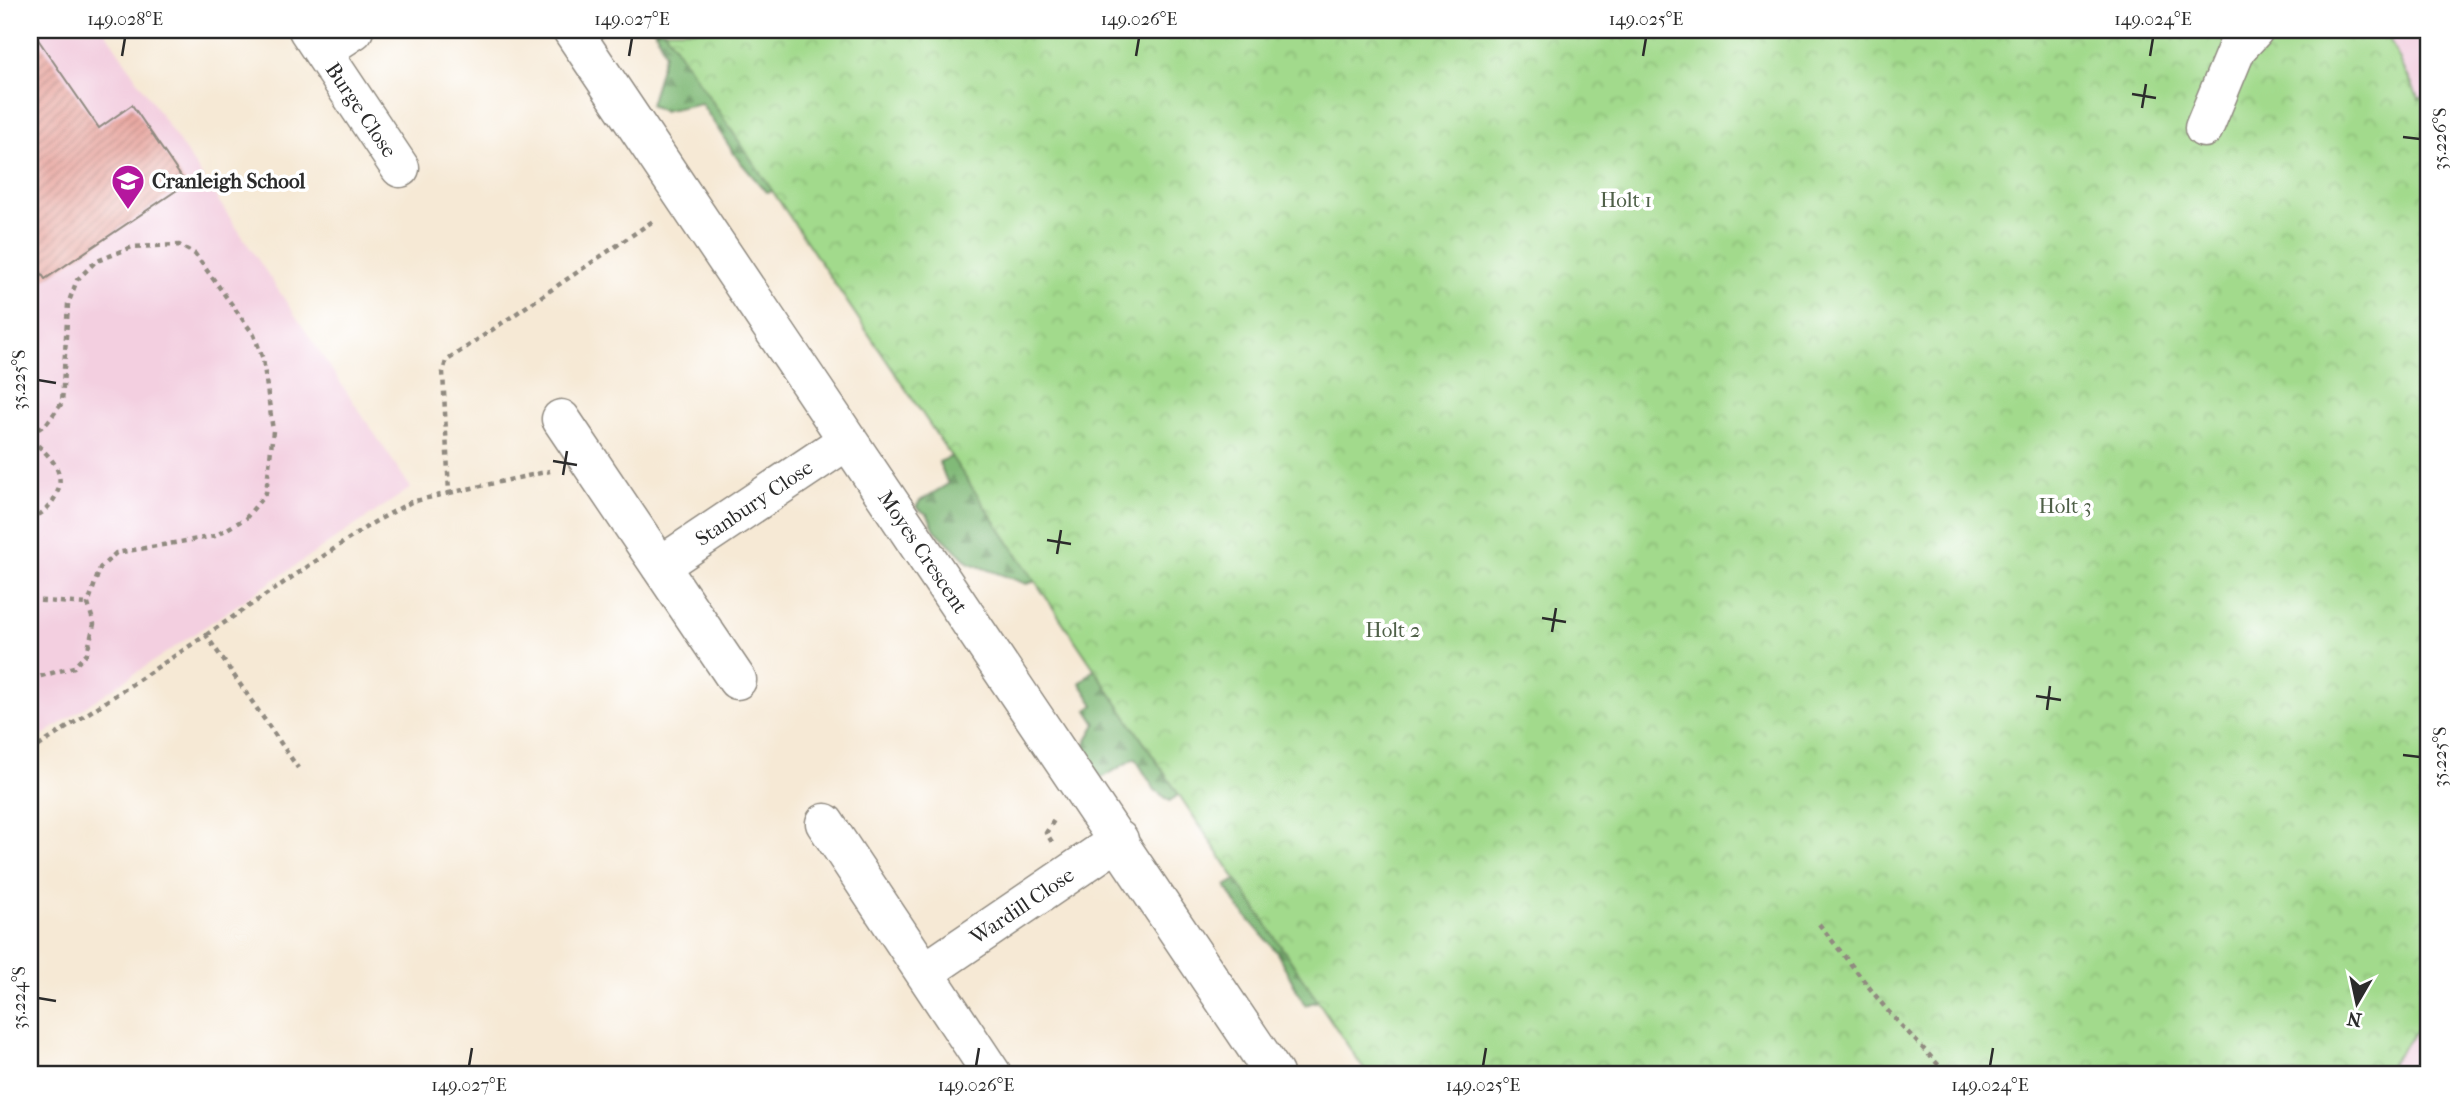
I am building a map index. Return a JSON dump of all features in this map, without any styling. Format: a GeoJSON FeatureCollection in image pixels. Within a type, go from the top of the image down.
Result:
{"type":"FeatureCollection","features":[{"type":"Feature","properties":{"kind":"street","name":"Burge Close"},"geometry":{"type":"LineString","coordinates":[[354,30],[315,40],[400,169]]}},
{"type":"Feature","properties":{"kind":"street","name":"Moyes Crescent"},"geometry":{"type":"LineString","coordinates":[[572,30],[1274,1074]]}},
{"type":"Feature","properties":{"kind":"street"},"geometry":{"type":"LineString","coordinates":[[2204,128],[2237,48],[2255,30]]}},
{"type":"Feature","properties":{"kind":"street"},"geometry":{"type":"LineString","coordinates":[[571,434],[737,680]]}},
{"type":"Feature","properties":{"kind":"street","name":"Stanbury Close"},"geometry":{"type":"LineString","coordinates":[[660,566],[848,440]]}},
{"type":"Feature","properties":{"kind":"street"},"geometry":{"type":"LineString","coordinates":[[825,823],[992,1074]]}},
{"type":"Feature","properties":{"kind":"street","name":"Wardill Close"},"geometry":{"type":"LineString","coordinates":[[925,972],[1119,840]]}},
{"type":"Feature","properties":{"kind":"path"},"geometry":{"type":"LineString","coordinates":[[449,493],[443,372],[446,361],[662,215]]}},
{"type":"Feature","properties":{"kind":"path"},"geometry":{"type":"LineString","coordinates":[[30,516],[46,511],[60,491],[59,472],[52,457],[30,437],[47,423],[62,403],[68,304],[77,281],[95,262],[132,247],[179,245],[195,254],[212,273],[254,335],[266,372],[273,431],[266,493],[246,518],[215,536],[116,553],[100,568],[88,604],[94,624],[87,653],[74,667],[30,679]]}},
{"type":"Feature","properties":{"kind":"path"},"geometry":{"type":"LineString","coordinates":[[30,752],[371,524],[411,502],[560,469],[571,434]]}},
{"type":"Feature","properties":{"kind":"path"},"geometry":{"type":"LineString","coordinates":[[30,600],[88,604]]}},
{"type":"Feature","properties":{"kind":"path"},"geometry":{"type":"LineString","coordinates":[[206,635],[298,768]]}},
{"type":"Feature","properties":{"kind":"path"},"geometry":{"type":"LineString","coordinates":[[1819,924],[1887,1010],[1947,1074]]}},
{"type":"Feature","properties":{"kind":"shaded area","name":"Cranleigh School"},"geometry":{"type":"Polygon","coordinates":[[[30,30],[104,30],[411,488],[30,744],[30,30]]]}},
{"type":"Feature","properties":{"kind":"shaded area"},"geometry":{"type":"Polygon","coordinates":[[[2385,30],[2429,30],[2429,95],[2419,99],[2385,30]]]}},
{"type":"Feature","properties":{"kind":"shaded area"},"geometry":{"type":"Polygon","coordinates":[[[2429,1015],[2429,1074],[2382,1074],[2429,1015]]]}},
{"type":"Feature","properties":{"kind":"green space"},"geometry":{"type":"Polygon","coordinates":[[[655,30],[762,30],[807,187],[766,192],[737,158],[701,103],[663,111],[650,105],[665,53],[655,30]]]}},
{"type":"Feature","properties":{"kind":"green space"},"geometry":{"type":"Polygon","coordinates":[[[664,30],[2385,30],[2419,99],[2429,95],[2429,1015],[2382,1074],[1367,1074],[664,30]]]}},
{"type":"Feature","properties":{"kind":"green space"},"geometry":{"type":"Polygon","coordinates":[[[974,447],[1067,571],[1027,584],[969,563],[935,530],[928,515],[916,507],[920,501],[948,484],[939,462],[974,447]]]}},
{"type":"Feature","properties":{"kind":"green space"},"geometry":{"type":"Polygon","coordinates":[[[1126,638],[1227,759],[1170,801],[1155,790],[1135,758],[1102,778],[1080,752],[1096,724],[1087,710],[1094,705],[1080,683],[1126,638]]]}},
{"type":"Feature","properties":{"kind":"green space"},"geometry":{"type":"Polygon","coordinates":[[[1259,866],[1341,994],[1305,1005],[1276,951],[1239,908],[1226,886],[1259,866]]]}},
{"type":"Feature","properties":{"kind":"building"},"geometry":{"type":"Polygon","coordinates":[[[35,35],[99,128],[132,105],[186,184],[45,279],[30,256],[30,39],[35,35]]]}},
{"type":"Feature","properties":{"kind":"place","name":"Cranleigh School"},"geometry":{"type":"Point","coordinates":[128,211]}},
{"type":"Feature","properties":{"kind":"park label","name":"Holt 1"},"geometry":{"type":"Point","coordinates":[1626,200]}},
{"type":"Feature","properties":{"kind":"park label","name":"Holt 3"},"geometry":{"type":"Point","coordinates":[2065,506]}},
{"type":"Feature","properties":{"kind":"park label","name":"Holt 2"},"geometry":{"type":"Point","coordinates":[1393,630]}}]}
